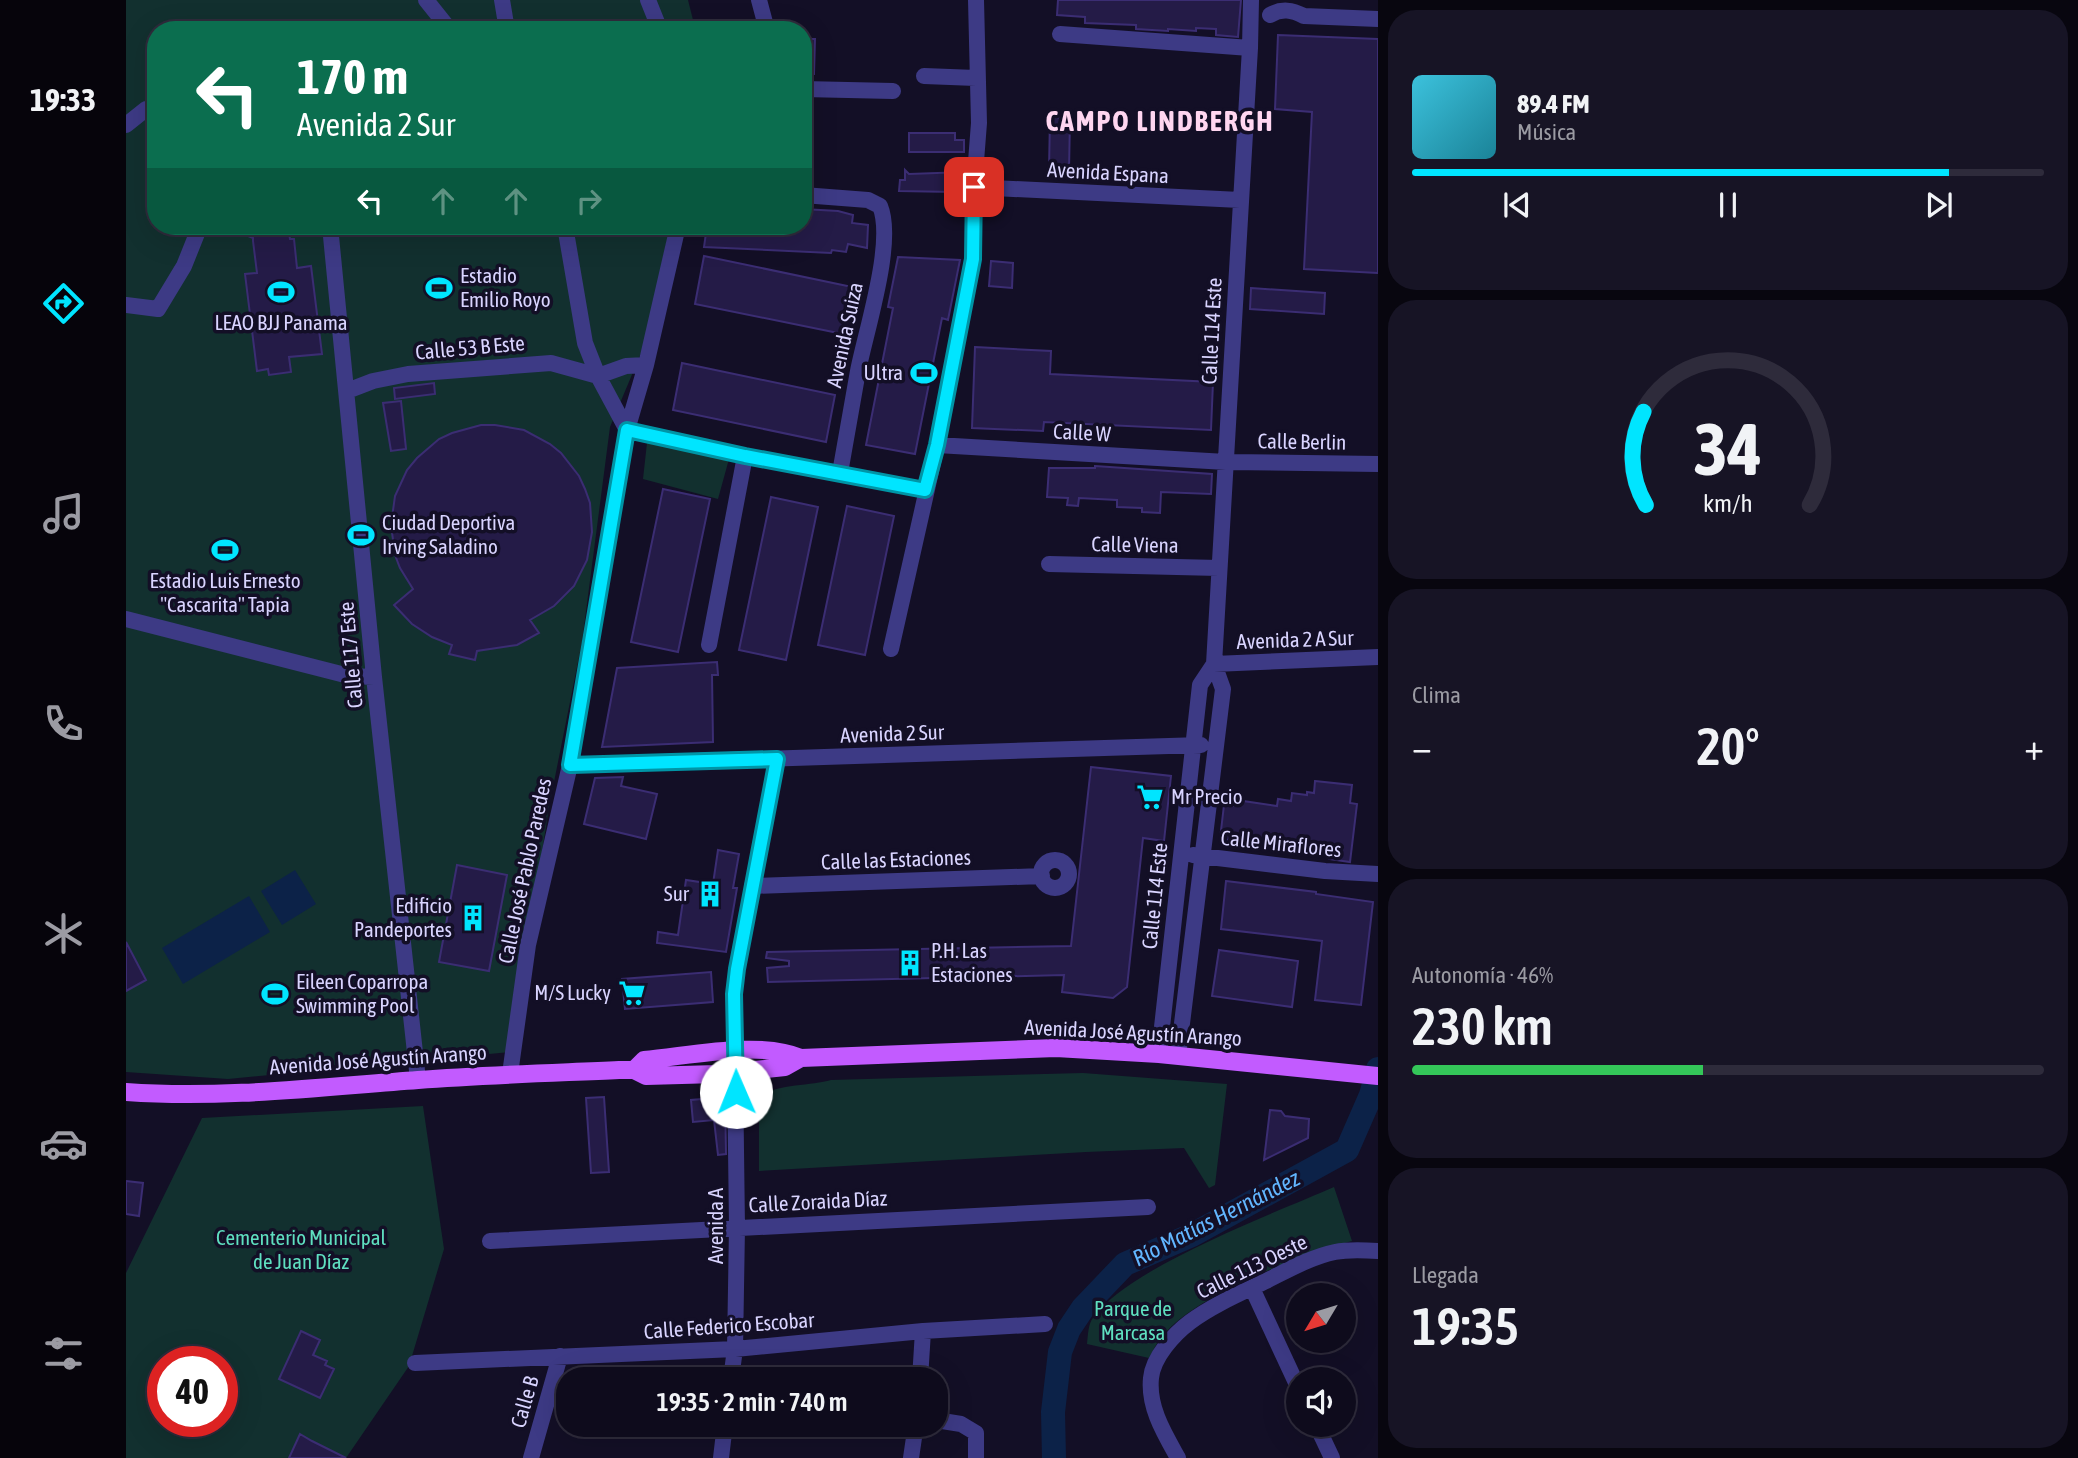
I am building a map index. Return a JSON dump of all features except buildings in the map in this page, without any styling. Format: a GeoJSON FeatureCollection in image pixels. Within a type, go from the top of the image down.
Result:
{"type":"FeatureCollection","features":[{"type":"Feature","properties":{"kind":"main road","name":"Avenida José Agustín Arango"},"geometry":{"type":"LineString","coordinates":[[126,1092],[158,1096],[214,1094],[510,1074],[634,1070],[646,1076],[736,1072],[785,1066],[801,1058],[1056,1048],[1159,1054],[1378,1076]]}},
{"type":"Feature","properties":{"kind":"main road","name":"Avenida José Agustín Arango"},"geometry":{"type":"LineString","coordinates":[[634,1070],[643,1060],[736,1051],[785,1051],[801,1058]]}},
{"type":"Feature","properties":{"kind":"street"},"geometry":{"type":"LineString","coordinates":[[426,0],[443,21]]}},
{"type":"Feature","properties":{"kind":"street"},"geometry":{"type":"LineString","coordinates":[[502,0],[506,21]]}},
{"type":"Feature","properties":{"kind":"street"},"geometry":{"type":"LineString","coordinates":[[648,0],[656,21]]}},
{"type":"Feature","properties":{"kind":"street"},"geometry":{"type":"LineString","coordinates":[[759,0],[765,21]]}},
{"type":"Feature","properties":{"kind":"street"},"geometry":{"type":"LineString","coordinates":[[891,649],[937,445],[973,259],[974,187],[979,123],[976,0]]}},
{"type":"Feature","properties":{"kind":"street"},"geometry":{"type":"LineString","coordinates":[[1251,6],[1279,20],[1295,21],[1304,16],[1378,19]]}},
{"type":"Feature","properties":{"kind":"street","name":"Calle 114 Este"},"geometry":{"type":"LineString","coordinates":[[1178,1056],[1223,690],[1214,664],[1251,6]]}},
{"type":"Feature","properties":{"kind":"street"},"geometry":{"type":"LineString","coordinates":[[1060,34],[1250,48]]}},
{"type":"Feature","properties":{"kind":"street"},"geometry":{"type":"LineString","coordinates":[[924,76],[976,78]]}},
{"type":"Feature","properties":{"kind":"street"},"geometry":{"type":"LineString","coordinates":[[812,89],[893,91]]}},
{"type":"Feature","properties":{"kind":"street"},"geometry":{"type":"LineString","coordinates":[[126,125],[146,109]]}},
{"type":"Feature","properties":{"kind":"street","name":"Avenida Espana"},"geometry":{"type":"LineString","coordinates":[[974,187],[1240,200]]}},
{"type":"Feature","properties":{"kind":"street","name":"Avenida Suiza"},"geometry":{"type":"LineString","coordinates":[[812,196],[868,200],[880,206],[885,218],[883,255],[858,370],[840,473]]}},
{"type":"Feature","properties":{"kind":"street"},"geometry":{"type":"LineString","coordinates":[[126,304],[158,309],[184,266],[196,235]]}},
{"type":"Feature","properties":{"kind":"street","name":"Calle 117 Este"},"geometry":{"type":"LineString","coordinates":[[331,235],[374,677],[418,1080]]}},
{"type":"Feature","properties":{"kind":"street"},"geometry":{"type":"LineString","coordinates":[[567,235],[585,343],[598,376],[627,430],[745,456],[925,490]]}},
{"type":"Feature","properties":{"kind":"street","name":"Calle José Pablo Paredes"},"geometry":{"type":"LineString","coordinates":[[510,1074],[528,945],[570,765],[627,430],[646,365],[676,235]]}},
{"type":"Feature","properties":{"kind":"street","name":"Calle 53 B Este"},"geometry":{"type":"LineString","coordinates":[[347,391],[373,381],[408,374],[551,363],[598,376]]}},
{"type":"Feature","properties":{"kind":"street"},"geometry":{"type":"LineString","coordinates":[[598,376],[626,366],[646,365]]}},
{"type":"Feature","properties":{"kind":"street","name":"Calle W"},"geometry":{"type":"LineString","coordinates":[[937,445],[1226,462]]}},
{"type":"Feature","properties":{"kind":"street"},"geometry":{"type":"LineString","coordinates":[[709,645],[745,456]]}},
{"type":"Feature","properties":{"kind":"street","name":"Calle Berlin"},"geometry":{"type":"LineString","coordinates":[[1226,462],[1378,464]]}},
{"type":"Feature","properties":{"kind":"street","name":"Calle Viena"},"geometry":{"type":"LineString","coordinates":[[1049,564],[1219,568]]}},
{"type":"Feature","properties":{"kind":"street"},"geometry":{"type":"LineString","coordinates":[[126,620],[349,676],[374,677]]}},
{"type":"Feature","properties":{"kind":"street","name":"Avenida 2 A Sur"},"geometry":{"type":"LineString","coordinates":[[1214,664],[1378,657]]}},
{"type":"Feature","properties":{"kind":"street","name":"Calle 114 Este"},"geometry":{"type":"LineString","coordinates":[[1159,1054],[1200,685],[1214,664]]}},
{"type":"Feature","properties":{"kind":"street","name":"Avenida 2 Sur"},"geometry":{"type":"LineString","coordinates":[[570,765],[1216,745]]}},
{"type":"Feature","properties":{"kind":"street","name":"Avenida A"},"geometry":{"type":"LineString","coordinates":[[733,1367],[737,1227],[734,994],[777,759]]}},
{"type":"Feature","properties":{"kind":"street","name":"Calle Miraflores"},"geometry":{"type":"LineString","coordinates":[[1180,853],[1325,871],[1378,874]]}},
{"type":"Feature","properties":{"kind":"street","name":"Calle las Estaciones"},"geometry":{"type":"LineString","coordinates":[[752,886],[1042,876]]}},
{"type":"Feature","properties":{"kind":"street","name":"Calle Zoraida Díaz"},"geometry":{"type":"LineString","coordinates":[[490,1241],[1148,1207]]}},
{"type":"Feature","properties":{"kind":"street","name":"Calle 113 Oeste"},"geometry":{"type":"LineString","coordinates":[[1178,1458],[1160,1425],[1152,1399],[1151,1376],[1160,1355],[1173,1337],[1190,1322],[1312,1259],[1337,1251],[1378,1251]]}},
{"type":"Feature","properties":{"kind":"street"},"geometry":{"type":"LineString","coordinates":[[1252,1288],[1289,1367]]}},
{"type":"Feature","properties":{"kind":"street","name":"Calle Federico Escobar"},"geometry":{"type":"LineString","coordinates":[[415,1363],[735,1349],[923,1331],[1045,1324]]}},
{"type":"Feature","properties":{"kind":"street"},"geometry":{"type":"LineString","coordinates":[[921,1367],[923,1331]]}},
{"type":"Feature","properties":{"kind":"street","name":"Calle B"},"geometry":{"type":"LineString","coordinates":[[531,1458],[560,1356]]}},
{"type":"Feature","properties":{"kind":"street"},"geometry":{"type":"LineString","coordinates":[[948,1422],[961,1424],[976,1433],[976,1458]]}},
{"type":"Feature","properties":{"kind":"street"},"geometry":{"type":"LineString","coordinates":[[721,1458],[723,1437]]}},
{"type":"Feature","properties":{"kind":"street"},"geometry":{"type":"LineString","coordinates":[[911,1458],[914,1437]]}},
{"type":"Feature","properties":{"kind":"street"},"geometry":{"type":"LineString","coordinates":[[1322,1437],[1332,1458]]}},
{"type":"Feature","properties":{"kind":"green space","name":"Ciudad Deportiva Irving Saladino"},"geometry":{"type":"Polygon","coordinates":[[[126,0],[688,0],[693,21],[147,21],[147,235],[668,235],[644,346],[610,427],[582,642],[549,807],[511,1052],[228,1079],[126,1072],[126,0]]]}},
{"type":"Feature","properties":{"kind":"green space"},"geometry":{"type":"Polygon","coordinates":[[[647,443],[729,459],[718,499],[643,479],[647,443]]]}},
{"type":"Feature","properties":{"kind":"green space"},"geometry":{"type":"Polygon","coordinates":[[[1083,1073],[1227,1084],[1215,1185],[1209,1188],[1184,1148],[759,1171],[759,1098],[773,1090],[831,1080],[1083,1073]]]}},
{"type":"Feature","properties":{"kind":"green space","name":"Cementerio Municipal de Juan Díaz"},"geometry":{"type":"Polygon","coordinates":[[[423,1106],[444,1249],[409,1366],[346,1458],[126,1458],[126,1273],[202,1118],[423,1106]]]}},
{"type":"Feature","properties":{"kind":"green space","name":"Parque de Marcasa"},"geometry":{"type":"Polygon","coordinates":[[[1334,1187],[1352,1241],[1281,1265],[1203,1303],[1164,1334],[1149,1358],[1087,1344],[1093,1318],[1111,1299],[1137,1280],[1204,1244],[1334,1187]]]}},
{"type":"Feature","properties":{"kind":"water"},"geometry":{"type":"Polygon","coordinates":[[[295,870],[316,904],[282,925],[261,891],[295,870]]]}},
{"type":"Feature","properties":{"kind":"water"},"geometry":{"type":"Polygon","coordinates":[[[249,896],[270,932],[183,984],[162,948],[249,896]]]}},
{"type":"Feature","properties":{"kind":"waterway","name":"Río Matías Hernández"},"geometry":{"type":"LineString","coordinates":[[1054,1458],[1053,1412],[1060,1352],[1069,1329],[1083,1308],[1125,1264],[1192,1235],[1347,1150],[1371,1095],[1378,1069]]}},
{"type":"Feature","properties":{"kind":"place","name":"Estadio Emilio Royo"},"geometry":{"type":"Point","coordinates":[439,288]}},
{"type":"Feature","properties":{"kind":"place","name":"LEAO BJJ Panama"},"geometry":{"type":"Point","coordinates":[281,292]}},
{"type":"Feature","properties":{"kind":"place","name":"Ultra"},"geometry":{"type":"Point","coordinates":[924,373]}},
{"type":"Feature","properties":{"kind":"place","name":"Ciudad Deportiva Irving Saladino"},"geometry":{"type":"Point","coordinates":[361,535]}},
{"type":"Feature","properties":{"kind":"place","name":"Estadio Luis Ernesto \"Cascarita\" Tapia"},"geometry":{"type":"Point","coordinates":[225,550]}},
{"type":"Feature","properties":{"kind":"place","name":"Mr Precio"},"geometry":{"type":"Point","coordinates":[1150,797]}},
{"type":"Feature","properties":{"kind":"place","name":"Sur"},"geometry":{"type":"Point","coordinates":[710,894]}},
{"type":"Feature","properties":{"kind":"place","name":"Edificio Pandeportes"},"geometry":{"type":"Point","coordinates":[473,918]}},
{"type":"Feature","properties":{"kind":"place","name":"P.H. Las Estaciones"},"geometry":{"type":"Point","coordinates":[910,963]}},
{"type":"Feature","properties":{"kind":"place","name":"M/S Lucky"},"geometry":{"type":"Point","coordinates":[632,993]}},
{"type":"Feature","properties":{"kind":"place","name":"Eileen Coparropa Swimming Pool"},"geometry":{"type":"Point","coordinates":[275,994]}},
{"type":"Feature","properties":{"kind":"district","name":"CAMPO LINDBERGH"},"geometry":{"type":"Point","coordinates":[1160,121]}},
{"type":"Feature","properties":{"kind":"route"},"geometry":{"type":"LineString","coordinates":[[736,1092],[734,994],[737,969],[777,759],[570,765],[627,430],[745,456],[925,490],[937,445],[973,259],[974,187]]}}]}
